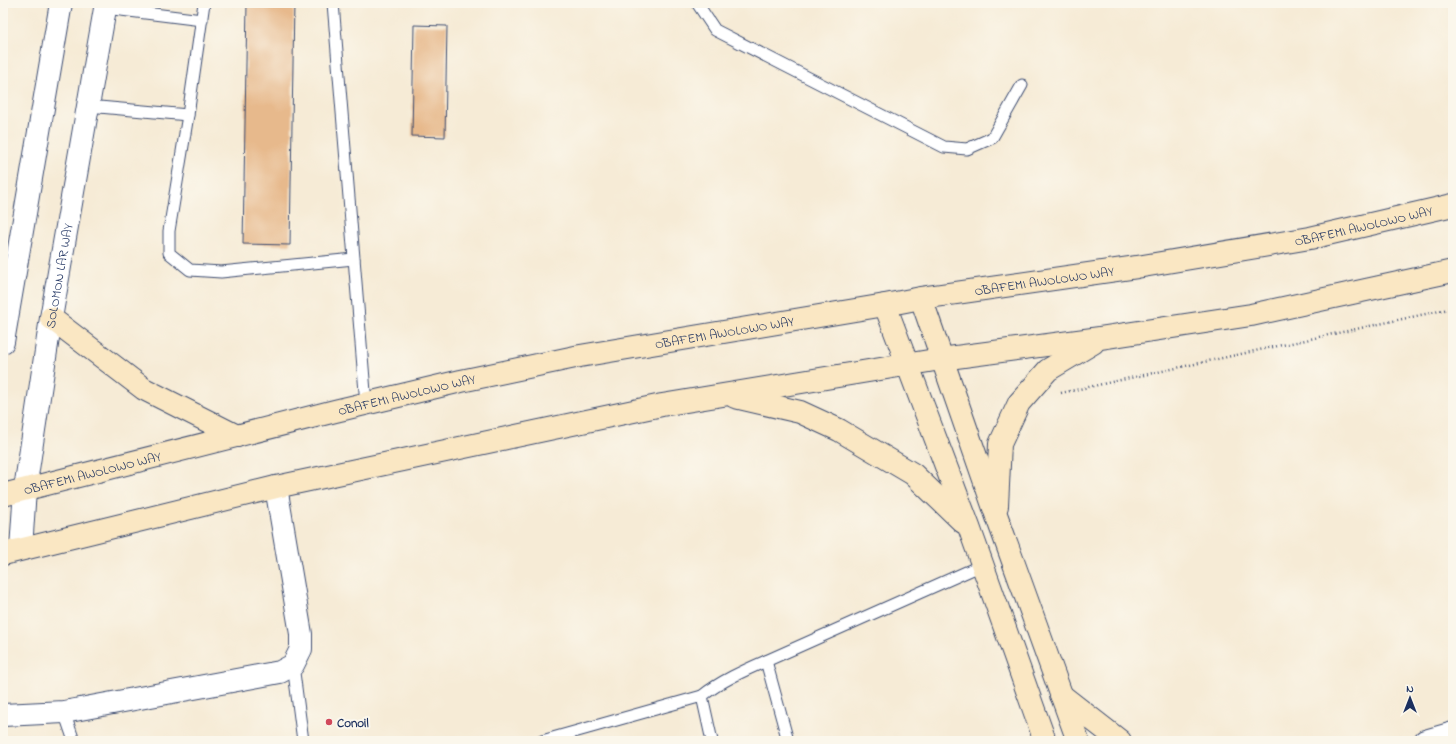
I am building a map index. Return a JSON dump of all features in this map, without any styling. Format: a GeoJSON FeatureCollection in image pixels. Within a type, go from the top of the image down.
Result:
{"type":"FeatureCollection","features":[{"type":"Feature","properties":{"kind":"main road","name":"OBAFEMI AWOLOWO WAY"},"geometry":{"type":"LineString","coordinates":[[3,495],[461,381],[580,356],[921,298],[1138,267],[1310,238],[1453,205]]}},
{"type":"Feature","properties":{"kind":"main road"},"geometry":{"type":"LineString","coordinates":[[12,552],[276,487],[662,405],[941,359],[1100,338],[1251,315],[1453,271]]}},
{"type":"Feature","properties":{"kind":"main road"},"geometry":{"type":"LineString","coordinates":[[921,298],[941,359],[1078,741]]}},
{"type":"Feature","properties":{"kind":"main road"},"geometry":{"type":"LineString","coordinates":[[885,305],[906,365],[982,565],[1045,741]]}},
{"type":"Feature","properties":{"kind":"main road"},"geometry":{"type":"LineString","coordinates":[[51,318],[144,389],[237,436]]}},
{"type":"Feature","properties":{"kind":"main road"},"geometry":{"type":"LineString","coordinates":[[997,517],[1000,444],[1018,402],[1048,370],[1100,338]]}},
{"type":"Feature","properties":{"kind":"main road"},"geometry":{"type":"LineString","coordinates":[[724,394],[800,412],[839,430],[913,474],[968,527]]}},
{"type":"Feature","properties":{"kind":"main road"},"geometry":{"type":"LineString","coordinates":[[1061,695],[1087,717],[1120,741]]}},
{"type":"Feature","properties":{"kind":"street"},"geometry":{"type":"LineString","coordinates":[[3,342],[61,3]]}},
{"type":"Feature","properties":{"kind":"street","name":"SOLOMON LAR WAY"},"geometry":{"type":"LineString","coordinates":[[12,552],[25,489],[51,318],[105,5]]}},
{"type":"Feature","properties":{"kind":"street"},"geometry":{"type":"LineString","coordinates":[[3,715],[64,712],[280,672],[293,665],[301,649],[301,634],[276,487]]}},
{"type":"Feature","properties":{"kind":"street"},"geometry":{"type":"LineString","coordinates":[[1425,741],[1453,733]]}},
{"type":"Feature","properties":{"kind":"lane"},"geometry":{"type":"LineString","coordinates":[[204,3],[169,231],[169,253],[190,270],[221,272],[354,259]]}},
{"type":"Feature","properties":{"kind":"lane"},"geometry":{"type":"LineString","coordinates":[[333,3],[366,404]]}},
{"type":"Feature","properties":{"kind":"lane"},"geometry":{"type":"LineString","coordinates":[[697,3],[715,30],[944,147],[967,149],[992,138],[1022,84]]}},
{"type":"Feature","properties":{"kind":"lane"},"geometry":{"type":"LineString","coordinates":[[105,5],[202,20]]}},
{"type":"Feature","properties":{"kind":"lane"},"geometry":{"type":"LineString","coordinates":[[88,106],[188,115]]}},
{"type":"Feature","properties":{"kind":"lane"},"geometry":{"type":"LineString","coordinates":[[542,741],[702,696],[715,686],[733,676],[982,565]]}},
{"type":"Feature","properties":{"kind":"lane"},"geometry":{"type":"LineString","coordinates":[[766,661],[788,741]]}},
{"type":"Feature","properties":{"kind":"lane"},"geometry":{"type":"LineString","coordinates":[[293,665],[303,741]]}},
{"type":"Feature","properties":{"kind":"lane"},"geometry":{"type":"LineString","coordinates":[[702,696],[712,741]]}},
{"type":"Feature","properties":{"kind":"lane"},"geometry":{"type":"LineString","coordinates":[[64,712],[74,741]]}},
{"type":"Feature","properties":{"kind":"path"},"geometry":{"type":"LineString","coordinates":[[1057,394],[1453,308]]}},
{"type":"Feature","properties":{"kind":"building"},"geometry":{"type":"Polygon","coordinates":[[[247,3],[294,3],[290,245],[243,244],[247,3]]]}},
{"type":"Feature","properties":{"kind":"building"},"geometry":{"type":"Polygon","coordinates":[[[414,25],[447,26],[445,137],[412,136],[414,25]]]}},
{"type":"Feature","properties":{"kind":"place","name":"Conoil"},"geometry":{"type":"Point","coordinates":[329,722]}}]}
